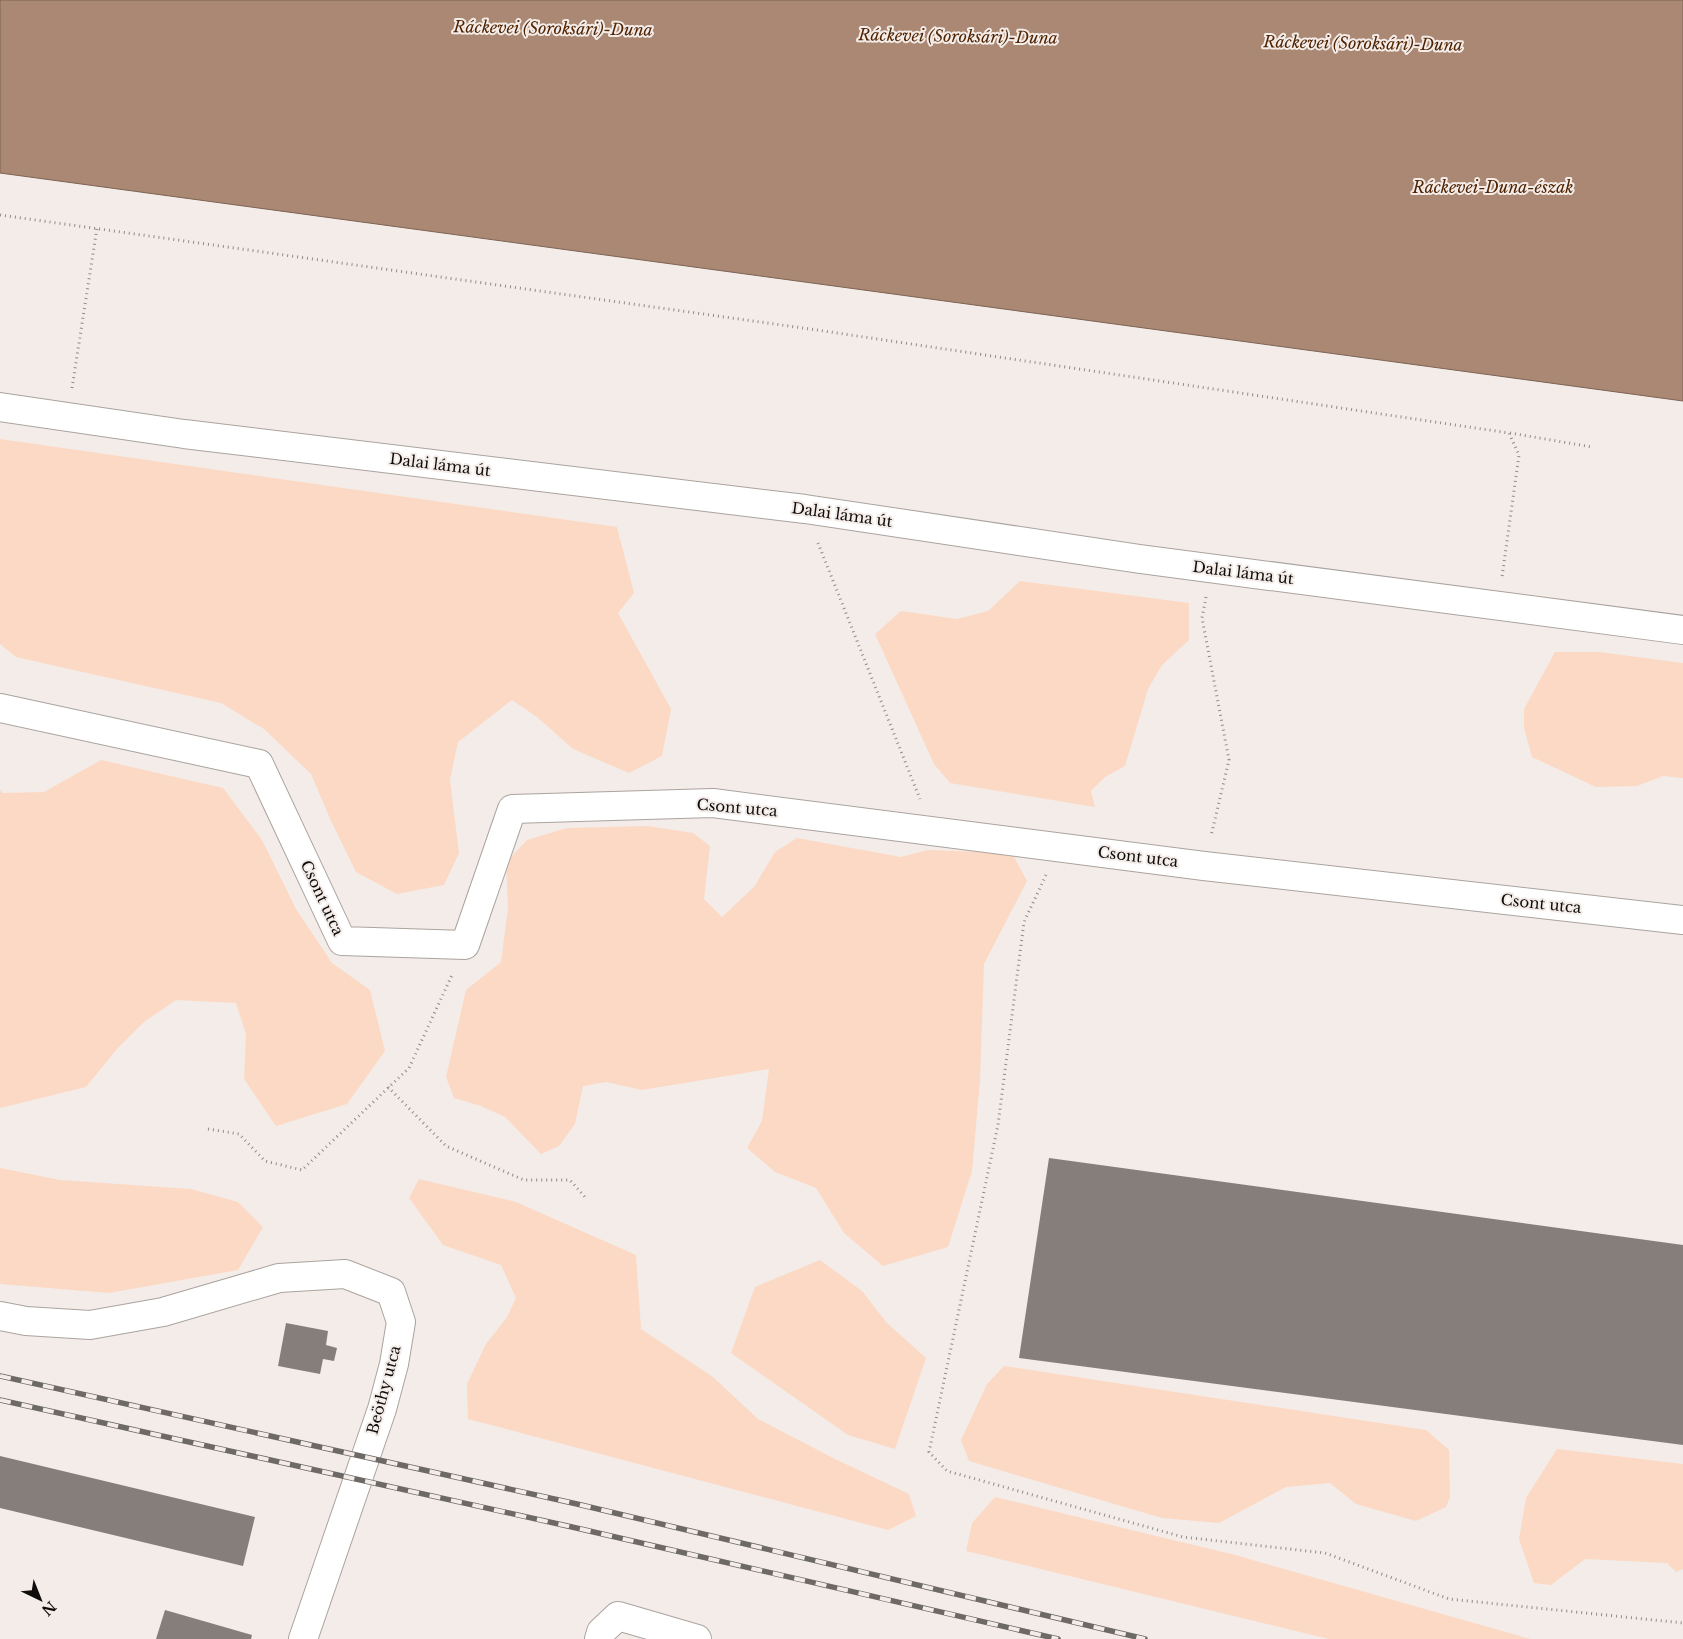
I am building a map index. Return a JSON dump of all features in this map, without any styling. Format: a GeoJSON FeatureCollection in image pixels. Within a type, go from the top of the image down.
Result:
{"type":"FeatureCollection","features":[{"type":"Feature","properties":{"kind":"lane","name":"Dalai láma út"},"geometry":{"type":"LineString","coordinates":[[0,407],[204,436],[805,510],[1212,569],[1683,630]]}},
{"type":"Feature","properties":{"kind":"lane","name":"Csont utca"},"geometry":{"type":"LineString","coordinates":[[0,708],[259,764],[342,941],[466,945],[512,809],[713,803],[1204,866],[1683,920]]}},
{"type":"Feature","properties":{"kind":"lane","name":"Beöthy utca"},"geometry":{"type":"LineString","coordinates":[[0,1316],[26,1321],[90,1325],[163,1312],[278,1278],[345,1274],[391,1292],[401,1322],[394,1364],[382,1409],[303,1639]]}},
{"type":"Feature","properties":{"kind":"lane"},"geometry":{"type":"LineString","coordinates":[[599,1639],[601,1632],[618,1616],[697,1639]]}},
{"type":"Feature","properties":{"kind":"path"},"geometry":{"type":"LineString","coordinates":[[0,214],[807,329],[1510,433],[1592,447]]}},
{"type":"Feature","properties":{"kind":"path"},"geometry":{"type":"LineString","coordinates":[[68,417],[97,228]]}},
{"type":"Feature","properties":{"kind":"path"},"geometry":{"type":"LineString","coordinates":[[1498,606],[1519,454],[1510,433]]}},
{"type":"Feature","properties":{"kind":"path"},"geometry":{"type":"LineString","coordinates":[[805,510],[933,831]]}},
{"type":"Feature","properties":{"kind":"path"},"geometry":{"type":"LineString","coordinates":[[1204,866],[1228,760],[1202,618],[1212,569]]}},
{"type":"Feature","properties":{"kind":"path"},"geometry":{"type":"LineString","coordinates":[[1060,847],[1024,922],[998,1125],[929,1452],[947,1471],[1183,1537],[1325,1553],[1448,1599],[1683,1623]]}},
{"type":"Feature","properties":{"kind":"path"},"geometry":{"type":"LineString","coordinates":[[208,1129],[240,1134],[265,1161],[302,1170],[409,1068],[466,945]]}},
{"type":"Feature","properties":{"kind":"path"},"geometry":{"type":"LineString","coordinates":[[388,1087],[446,1146],[524,1180],[570,1180],[585,1197]]}},
{"type":"Feature","properties":{"kind":"shaded area"},"geometry":{"type":"Polygon","coordinates":[[[0,439],[617,527],[634,593],[618,613],[671,709],[662,756],[629,773],[573,749],[537,717],[512,700],[458,742],[450,780],[459,853],[444,885],[397,894],[356,872],[311,774],[264,729],[221,703],[16,657],[0,644],[0,439]]]}},
{"type":"Feature","properties":{"kind":"shaded area"},"geometry":{"type":"Polygon","coordinates":[[[1020,581],[1189,603],[1189,640],[1162,665],[1148,689],[1125,766],[1105,777],[1091,791],[1095,807],[950,783],[934,764],[875,634],[901,611],[957,619],[988,611],[1020,581]]]}},
{"type":"Feature","properties":{"kind":"shaded area"},"geometry":{"type":"Polygon","coordinates":[[[1555,652],[1599,652],[1683,663],[1683,778],[1663,776],[1637,786],[1596,787],[1532,757],[1524,728],[1524,709],[1555,652]]]}},
{"type":"Feature","properties":{"kind":"shaded area"},"geometry":{"type":"Polygon","coordinates":[[[101,760],[223,788],[262,840],[296,909],[332,963],[370,990],[385,1051],[347,1104],[276,1126],[244,1079],[246,1034],[236,1003],[176,1000],[144,1022],[117,1049],[86,1087],[0,1108],[0,790],[3,793],[44,792],[101,760]]]}},
{"type":"Feature","properties":{"kind":"shaded area"},"geometry":{"type":"Polygon","coordinates":[[[648,826],[693,833],[710,846],[704,899],[722,917],[754,887],[775,852],[797,838],[901,857],[928,850],[1012,853],[1027,881],[984,964],[980,1080],[972,1171],[948,1247],[883,1266],[844,1233],[816,1188],[775,1172],[747,1148],[762,1121],[769,1069],[642,1090],[606,1082],[583,1086],[575,1124],[559,1146],[541,1154],[505,1117],[481,1106],[454,1098],[446,1077],[466,990],[501,962],[508,908],[506,862],[527,840],[567,828],[648,826]]]}},
{"type":"Feature","properties":{"kind":"shaded area"},"geometry":{"type":"Polygon","coordinates":[[[0,1168],[60,1180],[191,1189],[238,1202],[263,1227],[238,1270],[109,1293],[0,1284],[0,1168]]]}},
{"type":"Feature","properties":{"kind":"shaded area"},"geometry":{"type":"Polygon","coordinates":[[[419,1179],[516,1202],[636,1255],[641,1329],[713,1377],[758,1419],[833,1458],[909,1494],[916,1516],[888,1530],[468,1419],[467,1384],[486,1344],[507,1317],[516,1298],[501,1265],[443,1245],[409,1198],[419,1179]]]}},
{"type":"Feature","properties":{"kind":"shaded area"},"geometry":{"type":"Polygon","coordinates":[[[820,1260],[862,1291],[887,1323],[926,1358],[895,1449],[848,1435],[731,1353],[755,1287],[820,1260]]]}},
{"type":"Feature","properties":{"kind":"shaded area"},"geometry":{"type":"Polygon","coordinates":[[[1004,1366],[1426,1430],[1449,1450],[1450,1497],[1446,1507],[1416,1521],[1356,1504],[1330,1483],[1286,1487],[1219,1523],[1162,1518],[969,1461],[961,1440],[987,1384],[1004,1366]]]}},
{"type":"Feature","properties":{"kind":"shaded area"},"geometry":{"type":"Polygon","coordinates":[[[1557,1449],[1683,1464],[1683,1569],[1676,1572],[1667,1563],[1585,1559],[1551,1585],[1534,1583],[1519,1539],[1526,1498],[1557,1449]]]}},
{"type":"Feature","properties":{"kind":"shaded area"},"geometry":{"type":"Polygon","coordinates":[[[995,1497],[1235,1555],[1530,1639],[1329,1639],[966,1551],[972,1523],[995,1497]]]}},
{"type":"Feature","properties":{"kind":"water","name":"Ráckevei-Duna-észak"},"geometry":{"type":"Polygon","coordinates":[[[0,0],[1683,0],[1683,401],[0,173],[0,0]]]}},
{"type":"Feature","properties":{"kind":"building"},"geometry":{"type":"Polygon","coordinates":[[[1049,1158],[1683,1245],[1683,1445],[1019,1358],[1049,1158]]]}},
{"type":"Feature","properties":{"kind":"building"},"geometry":{"type":"Polygon","coordinates":[[[286,1323],[328,1331],[326,1345],[337,1348],[334,1361],[323,1359],[320,1374],[278,1366],[286,1323]]]}},
{"type":"Feature","properties":{"kind":"building"},"geometry":{"type":"Polygon","coordinates":[[[0,1456],[255,1517],[243,1566],[0,1508],[0,1456]]]}},
{"type":"Feature","properties":{"kind":"building"},"geometry":{"type":"Polygon","coordinates":[[[165,1610],[252,1635],[251,1639],[156,1639],[165,1610]]]}},
{"type":"Feature","properties":{"kind":"railway"},"geometry":{"type":"LineString","coordinates":[[0,1376],[577,1504],[1145,1639]]}},
{"type":"Feature","properties":{"kind":"railway"},"geometry":{"type":"LineString","coordinates":[[0,1400],[572,1527],[1058,1639]]}},
{"type":"Feature","properties":{"kind":"water label","name":"Ráckevei (Soroksári)-Duna"},"geometry":{"type":"Point","coordinates":[553,28]}},
{"type":"Feature","properties":{"kind":"water label","name":"Ráckevei (Soroksári)-Duna"},"geometry":{"type":"Point","coordinates":[958,36]}},
{"type":"Feature","properties":{"kind":"water label","name":"Ráckevei (Soroksári)-Duna"},"geometry":{"type":"Point","coordinates":[1363,43]}}]}
